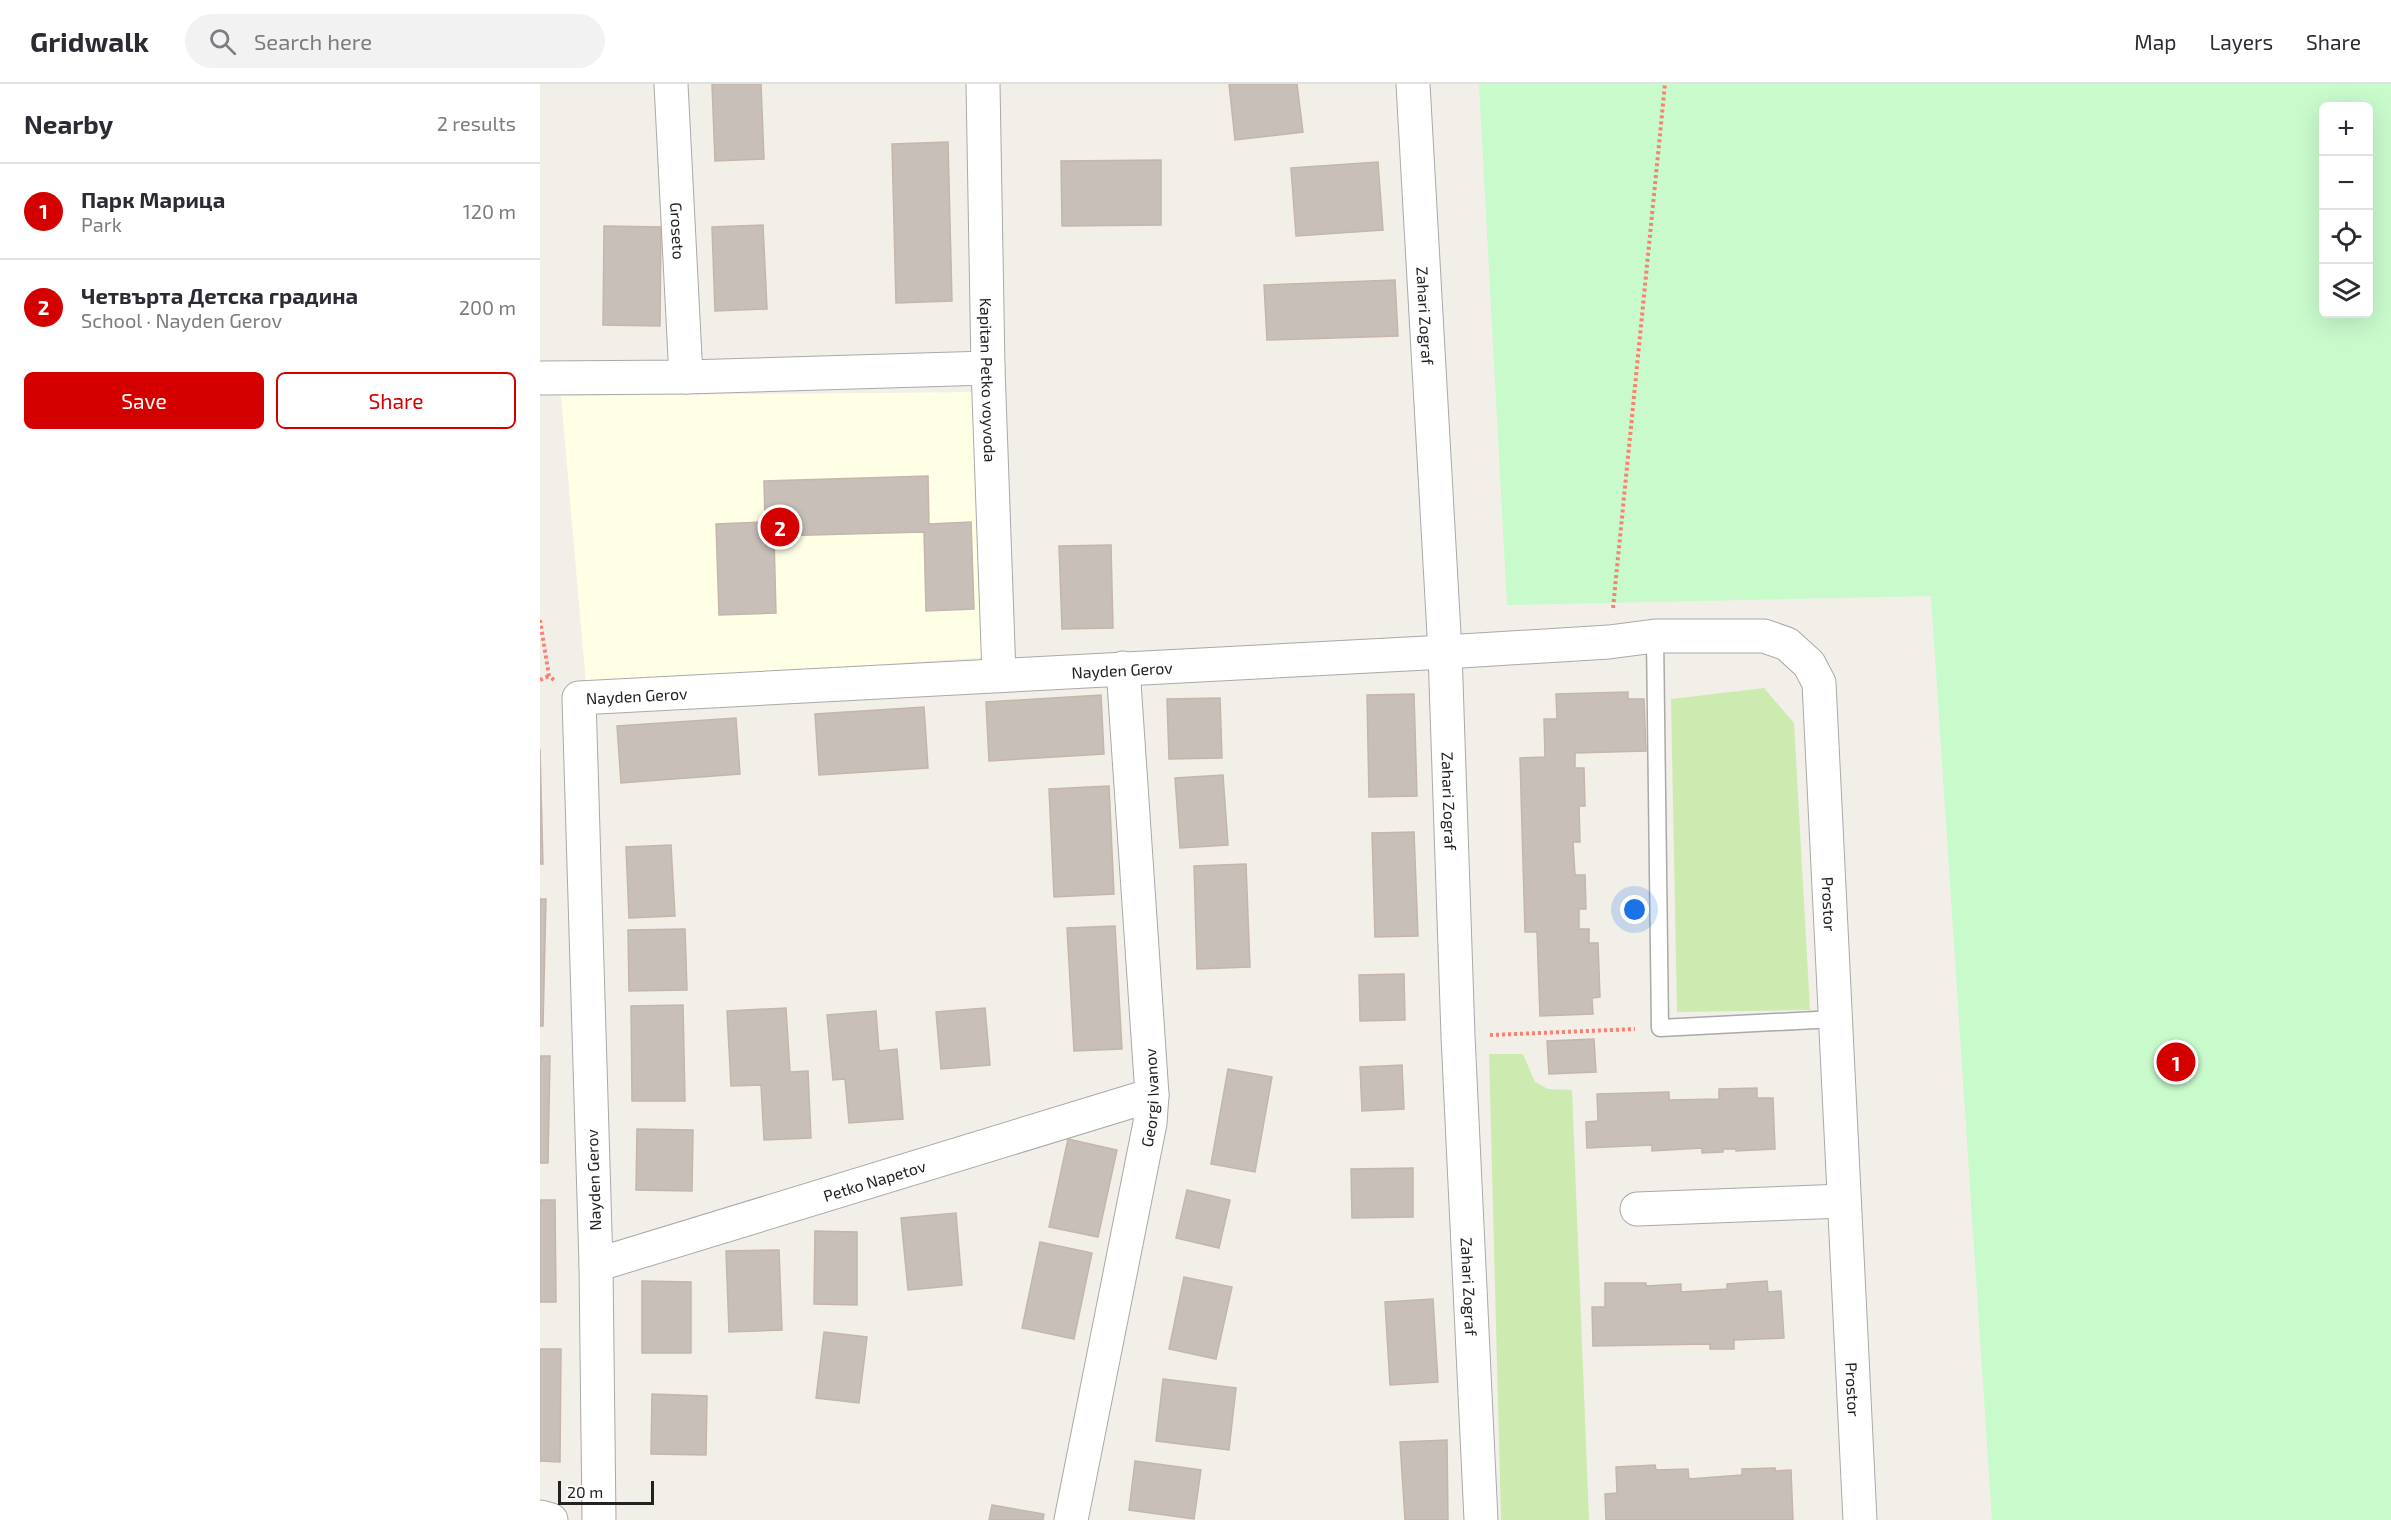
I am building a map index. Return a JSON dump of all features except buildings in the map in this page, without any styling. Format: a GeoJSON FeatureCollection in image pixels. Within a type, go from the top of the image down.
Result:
{"type":"FeatureCollection","features":[{"type":"Feature","properties":{"kind":"street","name":"Groseto"},"geometry":{"type":"LineString","coordinates":[[671,84],[686,377]]}},
{"type":"Feature","properties":{"kind":"street","name":"Kapitan Petko voyvoda"},"geometry":{"type":"LineString","coordinates":[[983,84],[988,368],[999,675]]}},
{"type":"Feature","properties":{"kind":"street","name":"Zahari Zograf"},"geometry":{"type":"LineString","coordinates":[[1413,84],[1445,652],[1458,1036],[1481,1520]]}},
{"type":"Feature","properties":{"kind":"street"},"geometry":{"type":"LineString","coordinates":[[540,378],[686,377],[988,368]]}},
{"type":"Feature","properties":{"kind":"street","name":"Prostor"},"geometry":{"type":"LineString","coordinates":[[1445,652],[1609,642],[1655,636],[1764,636],[1787,644],[1809,664],[1820,683],[1860,1520]]}},
{"type":"Feature","properties":{"kind":"street","name":"Nayden Gerov"},"geometry":{"type":"LineString","coordinates":[[598,1520],[596,1265],[579,699],[1445,652]]}},
{"type":"Feature","properties":{"kind":"street","name":"Georgi Ivanov"},"geometry":{"type":"LineString","coordinates":[[1071,1520],[1150,1122],[1152,1095],[1123,668]]}},
{"type":"Feature","properties":{"kind":"street","name":"Petko Napetov"},"geometry":{"type":"LineString","coordinates":[[596,1265],[1152,1095]]}},
{"type":"Feature","properties":{"kind":"street"},"geometry":{"type":"LineString","coordinates":[[1637,1209],[1844,1201]]}},
{"type":"Feature","properties":{"kind":"street"},"geometry":{"type":"LineString","coordinates":[[540,1517],[551,1520]]}},
{"type":"Feature","properties":{"kind":"lane"},"geometry":{"type":"LineString","coordinates":[[1655,636],[1660,1028],[1835,1019]]}},
{"type":"Feature","properties":{"kind":"path"},"geometry":{"type":"LineString","coordinates":[[1609,642],[1665,84]]}},
{"type":"Feature","properties":{"kind":"path"},"geometry":{"type":"LineString","coordinates":[[540,620],[549,676],[579,699]]}},
{"type":"Feature","properties":{"kind":"path"},"geometry":{"type":"LineString","coordinates":[[540,680],[549,676]]}},
{"type":"Feature","properties":{"kind":"path"},"geometry":{"type":"LineString","coordinates":[[1458,1036],[1660,1028]]}},
{"type":"Feature","properties":{"kind":"shaded area"},"geometry":{"type":"Polygon","coordinates":[[[984,392],[991,657],[586,684],[561,396],[984,392]]]}},
{"type":"Feature","properties":{"kind":"green space"},"geometry":{"type":"Polygon","coordinates":[[[1479,84],[2391,84],[2391,1520],[1992,1520],[1931,596],[1507,605],[1479,84]]]}},
{"type":"Feature","properties":{"kind":"green space"},"geometry":{"type":"Polygon","coordinates":[[[1764,688],[1794,723],[1810,1010],[1677,1012],[1671,699],[1764,688]]]}},
{"type":"Feature","properties":{"kind":"green space"},"geometry":{"type":"Polygon","coordinates":[[[1489,1054],[1523,1054],[1535,1082],[1548,1089],[1572,1090],[1589,1520],[1501,1520],[1489,1054]]]}},
{"type":"Feature","properties":{"kind":"place","name":"Четвърта Детска градина"},"geometry":{"type":"Point","coordinates":[780,527]}},
{"type":"Feature","properties":{"kind":"place","name":"Парк Марица"},"geometry":{"type":"Point","coordinates":[2176,1062]}}]}
